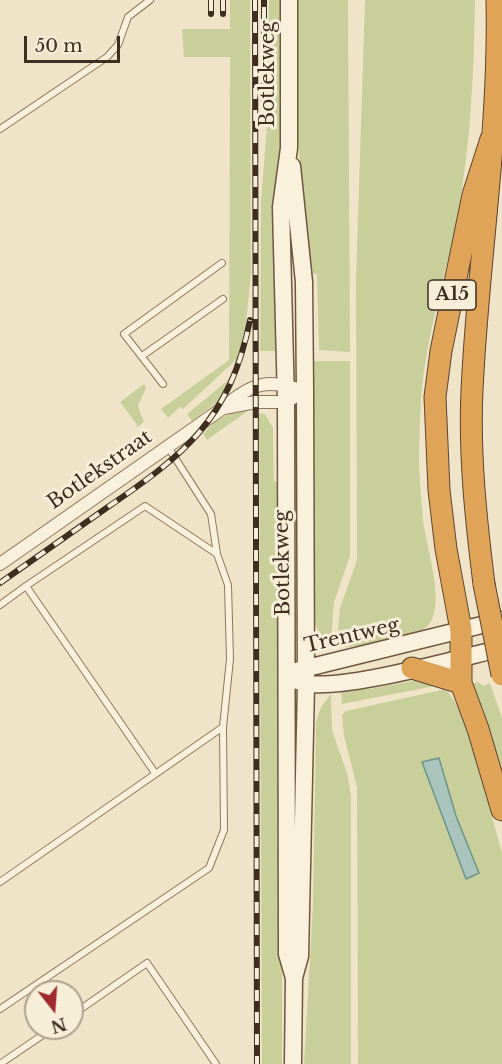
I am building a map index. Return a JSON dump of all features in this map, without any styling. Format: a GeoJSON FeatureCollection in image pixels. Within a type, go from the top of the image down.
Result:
{"type":"FeatureCollection","features":[{"type":"Feature","properties":{"kind":"highway","name":"A15"},"geometry":{"type":"LineString","coordinates":[[497,0],[491,139],[472,392],[474,492],[484,584],[502,675]]}},
{"type":"Feature","properties":{"kind":"highway","name":"A15"},"geometry":{"type":"LineString","coordinates":[[491,139],[473,195],[436,374],[435,397],[442,514],[461,630],[461,684],[478,729],[502,810]]}},
{"type":"Feature","properties":{"kind":"highway"},"geometry":{"type":"LineString","coordinates":[[412,668],[461,684]]}},
{"type":"Feature","properties":{"kind":"main road","name":"Botlekweg"},"geometry":{"type":"LineString","coordinates":[[289,0],[289,148],[281,207],[286,402],[287,954],[294,978]]}},
{"type":"Feature","properties":{"kind":"main road","name":"Botlekweg"},"geometry":{"type":"LineString","coordinates":[[289,148],[298,208],[304,282],[305,392],[306,685],[300,956],[294,978],[293,1064]]}},
{"type":"Feature","properties":{"kind":"main road","name":"Trentweg"},"geometry":{"type":"LineString","coordinates":[[287,676],[306,666],[435,638],[502,620]]}},
{"type":"Feature","properties":{"kind":"main road","name":"Trentweg"},"geometry":{"type":"LineString","coordinates":[[287,676],[306,685],[335,686],[502,648]]}},
{"type":"Feature","properties":{"kind":"street"},"geometry":{"type":"LineString","coordinates":[[284,383],[305,392]]}},
{"type":"Feature","properties":{"kind":"street","name":"Botlekstraat"},"geometry":{"type":"LineString","coordinates":[[0,564],[223,408],[240,393],[261,385],[284,383]]}},
{"type":"Feature","properties":{"kind":"street","name":"Botlekstraat"},"geometry":{"type":"LineString","coordinates":[[223,408],[256,402],[286,402],[305,392]]}},
{"type":"Feature","properties":{"kind":"lane"},"geometry":{"type":"LineString","coordinates":[[0,129],[107,57],[118,45],[128,17],[150,0]]}},
{"type":"Feature","properties":{"kind":"lane"},"geometry":{"type":"LineString","coordinates":[[163,384],[124,333],[222,263]]}},
{"type":"Feature","properties":{"kind":"lane"},"geometry":{"type":"LineString","coordinates":[[142,356],[223,298]]}},
{"type":"Feature","properties":{"kind":"lane"},"geometry":{"type":"LineString","coordinates":[[0,1009],[209,868],[224,830],[223,727],[230,659],[228,585],[217,554],[212,514],[167,447]]}},
{"type":"Feature","properties":{"kind":"lane"},"geometry":{"type":"LineString","coordinates":[[0,605],[145,506],[217,554]]}},
{"type":"Feature","properties":{"kind":"lane"},"geometry":{"type":"LineString","coordinates":[[26,586],[155,773]]}},
{"type":"Feature","properties":{"kind":"lane"},"geometry":{"type":"LineString","coordinates":[[0,882],[223,727]]}},
{"type":"Feature","properties":{"kind":"lane"},"geometry":{"type":"LineString","coordinates":[[84,1007],[147,963],[216,1064]]}},
{"type":"Feature","properties":{"kind":"lane"},"geometry":{"type":"LineString","coordinates":[[0,1064],[35,1040]]}},
{"type":"Feature","properties":{"kind":"green space"},"geometry":{"type":"Polygon","coordinates":[[[230,0],[250,0],[251,274],[246,323],[238,358],[183,409],[180,407],[168,418],[161,409],[229,360],[230,57],[184,57],[182,29],[230,29],[230,0]]]}},
{"type":"Feature","properties":{"kind":"green space"},"geometry":{"type":"Polygon","coordinates":[[[269,0],[281,0],[282,150],[275,196],[275,351],[260,351],[261,200],[267,126],[269,0]]]}},
{"type":"Feature","properties":{"kind":"green space"},"geometry":{"type":"Polygon","coordinates":[[[297,0],[348,0],[350,352],[319,350],[317,274],[313,274],[307,251],[297,128],[297,0]]]}},
{"type":"Feature","properties":{"kind":"green space"},"geometry":{"type":"Polygon","coordinates":[[[365,0],[475,0],[474,52],[463,181],[455,228],[427,350],[421,401],[420,486],[423,520],[435,588],[434,613],[430,623],[415,634],[375,644],[341,647],[338,627],[340,608],[357,560],[356,279],[365,0]]]}},
{"type":"Feature","properties":{"kind":"green space"},"geometry":{"type":"Polygon","coordinates":[[[310,361],[350,361],[350,556],[334,602],[331,643],[320,634],[313,620],[310,361]]]}},
{"type":"Feature","properties":{"kind":"green space"},"geometry":{"type":"Polygon","coordinates":[[[232,377],[220,400],[192,421],[187,414],[232,377]]]}},
{"type":"Feature","properties":{"kind":"green space"},"geometry":{"type":"Polygon","coordinates":[[[144,384],[146,388],[138,406],[144,422],[136,428],[137,425],[120,402],[144,384]]]}},
{"type":"Feature","properties":{"kind":"green space"},"geometry":{"type":"Polygon","coordinates":[[[252,408],[207,440],[203,434],[225,416],[252,408]]]}},
{"type":"Feature","properties":{"kind":"green space"},"geometry":{"type":"Polygon","coordinates":[[[259,413],[265,414],[273,428],[274,481],[277,482],[283,510],[282,1064],[262,1064],[259,413]]]}},
{"type":"Feature","properties":{"kind":"green space"},"geometry":{"type":"Polygon","coordinates":[[[418,680],[440,685],[342,704],[341,689],[370,689],[418,680]]]}},
{"type":"Feature","properties":{"kind":"green space"},"geometry":{"type":"Polygon","coordinates":[[[478,682],[483,686],[490,683],[502,718],[502,793],[471,684],[478,682]]]}},
{"type":"Feature","properties":{"kind":"green space"},"geometry":{"type":"Polygon","coordinates":[[[446,689],[458,707],[468,730],[502,853],[502,1064],[358,1064],[357,787],[344,736],[342,715],[346,711],[446,689]],[[439,758],[422,762],[479,873],[456,816],[439,758]]]}},
{"type":"Feature","properties":{"kind":"green space"},"geometry":{"type":"Polygon","coordinates":[[[331,694],[332,730],[348,776],[351,797],[351,1064],[304,1064],[313,903],[316,722],[321,707],[331,694]]]}},
{"type":"Feature","properties":{"kind":"water"},"geometry":{"type":"Polygon","coordinates":[[[439,758],[456,816],[479,873],[466,879],[422,762],[439,758]]]}},
{"type":"Feature","properties":{"kind":"railway"},"geometry":{"type":"LineString","coordinates":[[211,0],[211,14]]}},
{"type":"Feature","properties":{"kind":"railway"},"geometry":{"type":"LineString","coordinates":[[223,0],[223,14]]}},
{"type":"Feature","properties":{"kind":"railway"},"geometry":{"type":"LineString","coordinates":[[255,0],[257,1064]]}},
{"type":"Feature","properties":{"kind":"railway"},"geometry":{"type":"LineString","coordinates":[[264,0],[264,106]]}},
{"type":"Feature","properties":{"kind":"railway"},"geometry":{"type":"LineString","coordinates":[[0,583],[158,471],[200,432],[216,410],[230,384],[241,355],[250,320]]}}]}
